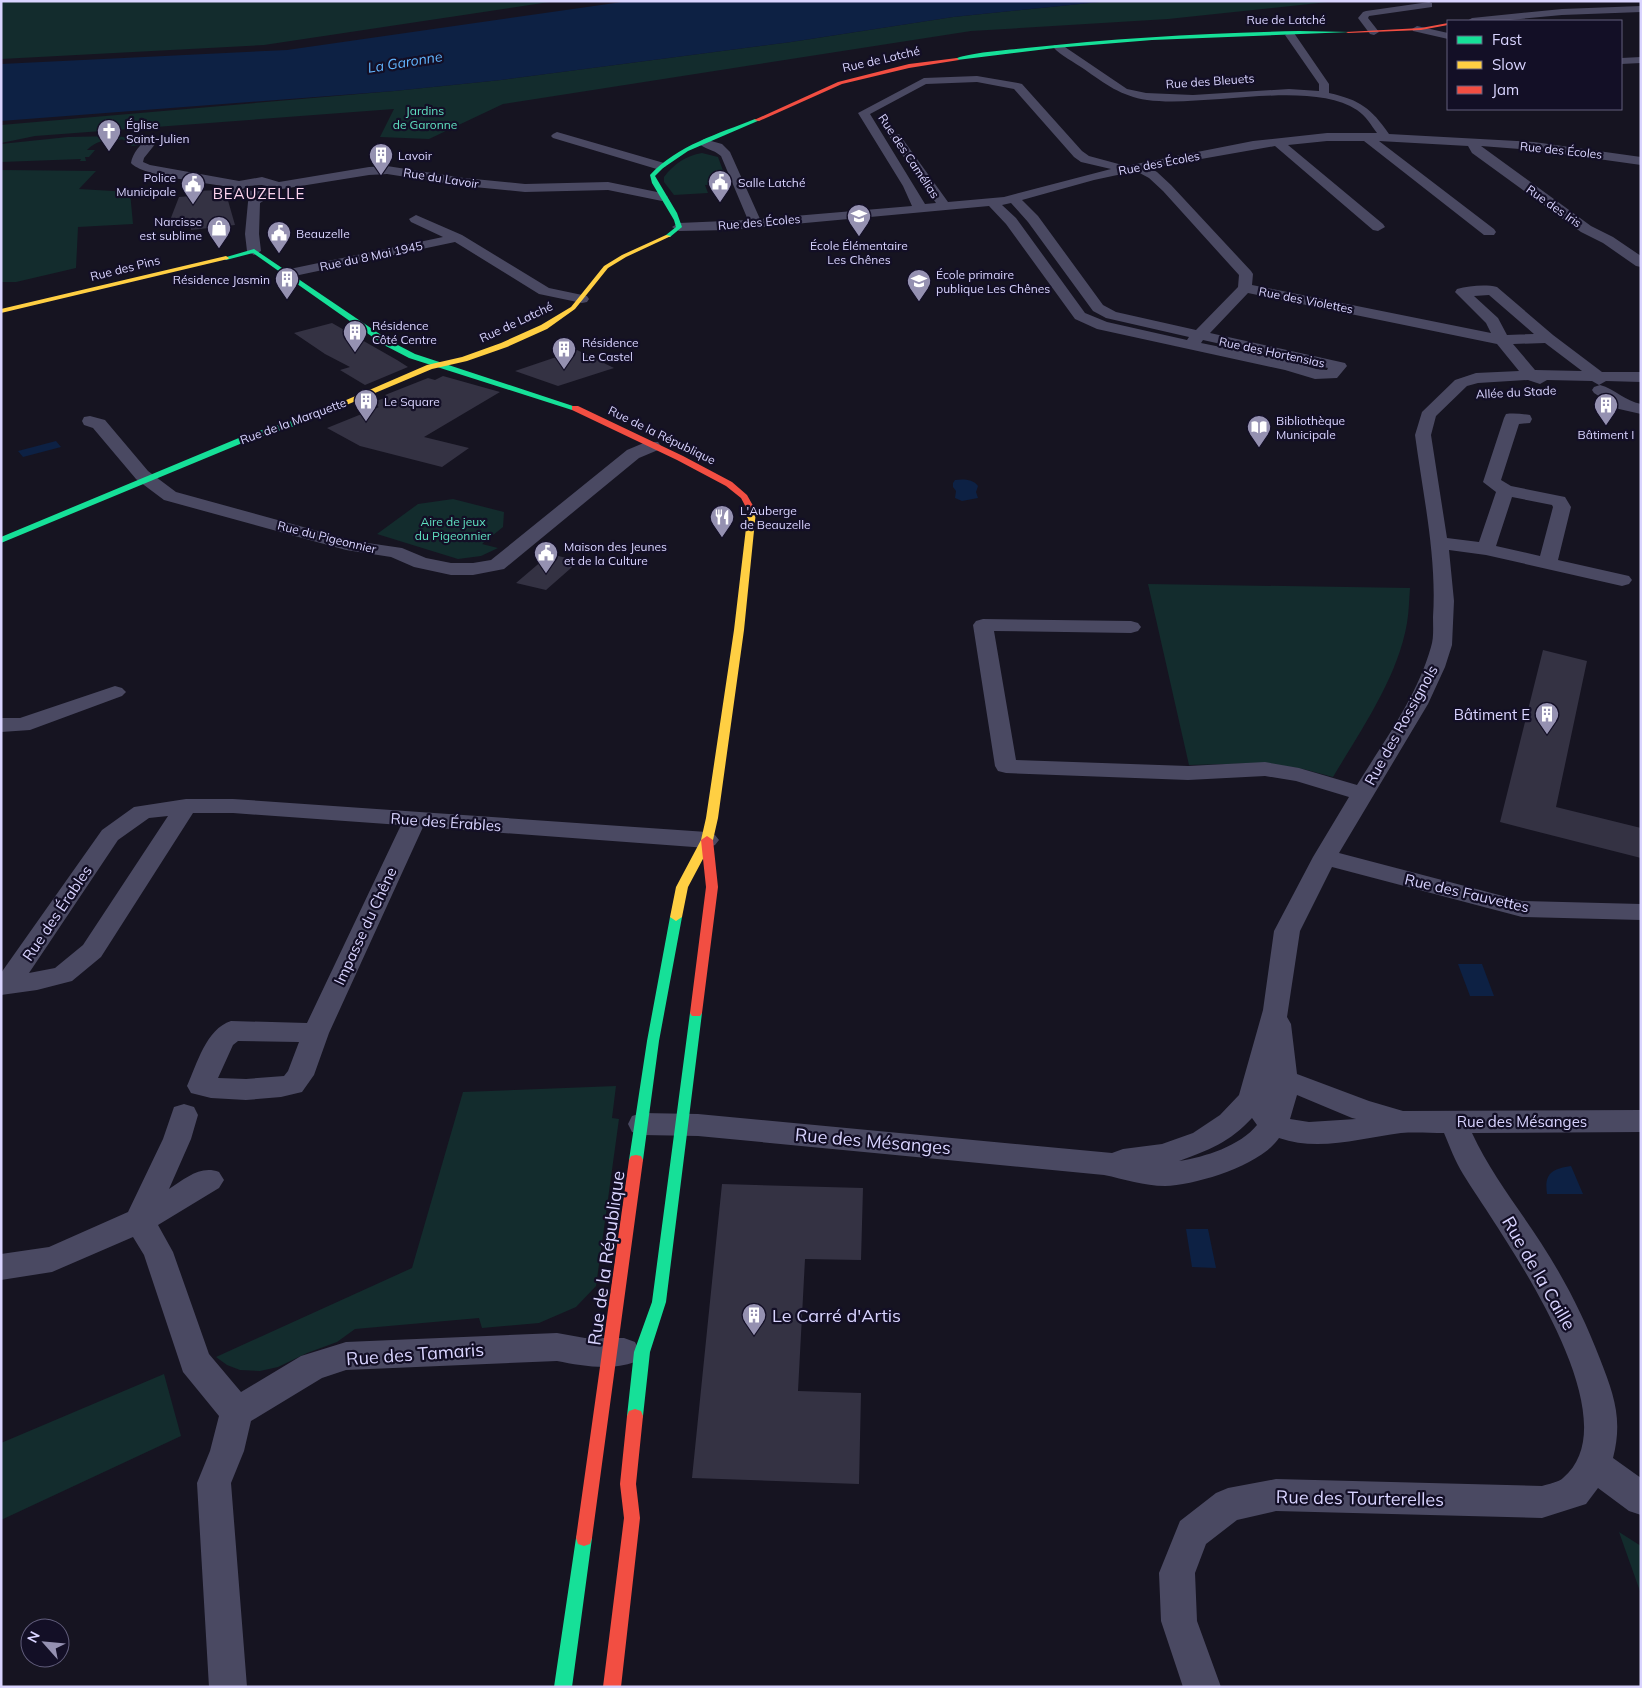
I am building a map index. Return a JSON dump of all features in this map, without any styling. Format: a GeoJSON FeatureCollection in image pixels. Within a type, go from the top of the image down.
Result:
{"type":"FeatureCollection","features":[{"type":"Feature","properties":{"kind":"street"},"geometry":{"type":"LineString","coordinates":[[1539,4],[1562,12]]}},
{"type":"Feature","properties":{"kind":"street"},"geometry":{"type":"LineString","coordinates":[[1374,32],[1364,16],[1371,13],[1429,5]]}},
{"type":"Feature","properties":{"kind":"street"},"geometry":{"type":"LineString","coordinates":[[1482,20],[1562,12],[1641,9]]}},
{"type":"Feature","properties":{"kind":"street"},"geometry":{"type":"LineString","coordinates":[[1366,21],[1390,31]]}},
{"type":"Feature","properties":{"kind":"street","name":"Rue de Latché"},"geometry":{"type":"LineString","coordinates":[[660,166],[704,143],[840,83],[863,76],[940,60],[1057,46],[1176,36],[1374,32],[1447,24]]}},
{"type":"Feature","properties":{"kind":"street"},"geometry":{"type":"LineString","coordinates":[[1423,28],[1447,35]]}},
{"type":"Feature","properties":{"kind":"street"},"geometry":{"type":"LineString","coordinates":[[1289,34],[1324,84],[1324,93],[1321,95]]}},
{"type":"Feature","properties":{"kind":"street","name":"Rue des Bleuets"},"geometry":{"type":"LineString","coordinates":[[1057,46],[1123,91],[1170,99],[1269,91],[1321,95],[1361,108],[1369,115],[1385,137]]}},
{"type":"Feature","properties":{"kind":"street"},"geometry":{"type":"LineString","coordinates":[[1622,61],[1641,60]]}},
{"type":"Feature","properties":{"kind":"street","name":"Rue des Camélias"},"geometry":{"type":"LineString","coordinates":[[920,208],[909,186],[864,113],[875,105],[924,81],[976,79],[1018,86],[1078,154],[1086,159],[1121,171]]}},
{"type":"Feature","properties":{"kind":"street","name":"Rue des Camélias"},"geometry":{"type":"LineString","coordinates":[[875,105],[944,206]]}},
{"type":"Feature","properties":{"kind":"street"},"geometry":{"type":"LineString","coordinates":[[557,136],[660,166],[652,176],[653,185],[675,214],[679,226]]}},
{"type":"Feature","properties":{"kind":"street","name":"Rue des Écoles"},"geometry":{"type":"LineString","coordinates":[[679,226],[729,226],[756,222],[1015,200],[1121,171],[1277,142],[1327,137],[1385,137],[1473,142],[1570,150],[1641,161]]}},
{"type":"Feature","properties":{"kind":"street"},"geometry":{"type":"LineString","coordinates":[[1367,137],[1489,232]]}},
{"type":"Feature","properties":{"kind":"street"},"geometry":{"type":"LineString","coordinates":[[1277,142],[1378,227]]}},
{"type":"Feature","properties":{"kind":"street","name":"Rue des Iris"},"geometry":{"type":"LineString","coordinates":[[1473,142],[1476,150],[1586,229],[1608,240],[1641,263]]}},
{"type":"Feature","properties":{"kind":"street"},"geometry":{"type":"LineString","coordinates":[[150,143],[138,158],[137,163],[146,168],[239,185],[262,181],[276,186],[273,190],[263,194],[248,196],[237,194],[233,190],[239,185]]}},
{"type":"Feature","properties":{"kind":"street"},"geometry":{"type":"LineString","coordinates":[[704,143],[718,147],[726,155],[756,222]]}},
{"type":"Feature","properties":{"kind":"street","name":"Rue des Camélias"},"geometry":{"type":"LineString","coordinates":[[1086,159],[1090,166],[1121,171]]}},
{"type":"Feature","properties":{"kind":"street","name":"Rue du Lavoir"},"geometry":{"type":"LineString","coordinates":[[608,186],[660,166]]}},
{"type":"Feature","properties":{"kind":"street","name":"Rue du Lavoir"},"geometry":{"type":"LineString","coordinates":[[276,186],[369,170],[387,170],[464,182],[525,188],[608,186],[662,197]]}},
{"type":"Feature","properties":{"kind":"street"},"geometry":{"type":"LineString","coordinates":[[1121,171],[1129,178],[1161,184]]}},
{"type":"Feature","properties":{"kind":"street","name":"Rue des Violettes"},"geometry":{"type":"LineString","coordinates":[[1121,171],[1153,175],[1161,184],[1168,188],[1246,274],[1245,288],[1502,340],[1548,338]]}},
{"type":"Feature","properties":{"kind":"street"},"geometry":{"type":"LineString","coordinates":[[254,251],[252,234],[254,202],[263,194]]}},
{"type":"Feature","properties":{"kind":"street","name":"Rue des Hortensias"},"geometry":{"type":"LineString","coordinates":[[993,203],[1011,221],[1080,316],[1102,326],[1195,340],[1339,366],[1331,375],[1315,374],[1195,340],[1111,315],[1098,308],[1033,219],[1015,200]]}},
{"type":"Feature","properties":{"kind":"street","name":"Rue du 8 Mai 1945"},"geometry":{"type":"LineString","coordinates":[[416,219],[457,238],[544,291],[567,298],[582,299]]}},
{"type":"Feature","properties":{"kind":"street","name":"Rue de Latché"},"geometry":{"type":"LineString","coordinates":[[441,365],[453,364],[543,327],[572,309],[606,267],[669,236],[679,226]]}},
{"type":"Feature","properties":{"kind":"street","name":"Rue du 8 Mai 1945"},"geometry":{"type":"LineString","coordinates":[[285,274],[457,238]]}},
{"type":"Feature","properties":{"kind":"street","name":"Rue de la République"},"geometry":{"type":"LineString","coordinates":[[254,251],[387,343],[412,356],[571,406],[680,458],[729,484],[744,497],[752,511],[740,630],[712,818],[707,840],[682,887],[653,1040],[642,1124],[598,1352],[563,1687]]}},
{"type":"Feature","properties":{"kind":"street","name":"Rue des Pins"},"geometry":{"type":"LineString","coordinates":[[1,311],[254,251]]}},
{"type":"Feature","properties":{"kind":"street"},"geometry":{"type":"LineString","coordinates":[[1038,258],[1060,256]]}},
{"type":"Feature","properties":{"kind":"street","name":"Rue des Hortensias"},"geometry":{"type":"LineString","coordinates":[[1195,340],[1245,288]]}},
{"type":"Feature","properties":{"kind":"street"},"geometry":{"type":"LineString","coordinates":[[1563,390],[1530,375],[1502,340],[1493,321],[1462,292],[1492,290],[1625,406],[1641,409]]}},
{"type":"Feature","properties":{"kind":"street","name":"Rue de la Marquette"},"geometry":{"type":"LineString","coordinates":[[1,540],[146,478],[249,437],[292,424],[430,367],[441,365]]}},
{"type":"Feature","properties":{"kind":"street","name":"Allée du Stade"},"geometry":{"type":"LineString","coordinates":[[1444,398],[1461,383],[1476,378],[1530,375],[1641,388]]}},
{"type":"Feature","properties":{"kind":"street","name":"Allée du Stade"},"geometry":{"type":"LineString","coordinates":[[1444,398],[1486,392],[1563,390],[1641,377]]}},
{"type":"Feature","properties":{"kind":"street","name":"Rue des Rossignols"},"geometry":{"type":"LineString","coordinates":[[1252,1100],[1276,1010],[1287,931],[1325,858],[1417,704],[1436,667],[1442,645],[1444,601],[1439,543],[1423,435],[1428,415],[1444,398]]}},
{"type":"Feature","properties":{"kind":"street"},"geometry":{"type":"LineString","coordinates":[[1524,419],[1512,418],[1492,482],[1505,490],[1558,501],[1562,507],[1548,562]]}},
{"type":"Feature","properties":{"kind":"street"},"geometry":{"type":"LineString","coordinates":[[90,421],[99,424],[146,478]]}},
{"type":"Feature","properties":{"kind":"street","name":"Rue du Pigeonnier"},"geometry":{"type":"LineString","coordinates":[[146,478],[170,496],[353,546],[395,552],[421,564],[452,569],[473,569],[497,565],[632,454],[652,446]]}},
{"type":"Feature","properties":{"kind":"street"},"geometry":{"type":"LineString","coordinates":[[1486,549],[1505,490]]}},
{"type":"Feature","properties":{"kind":"street"},"geometry":{"type":"LineString","coordinates":[[1439,543],[1486,549],[1622,580]]}},
{"type":"Feature","properties":{"kind":"street"},"geometry":{"type":"LineString","coordinates":[[1131,627],[983,626],[1006,766],[1188,773],[1265,769],[1299,775],[1363,794]]}},
{"type":"Feature","properties":{"kind":"street"},"geometry":{"type":"LineString","coordinates":[[1,724],[22,725],[116,692]]}},
{"type":"Feature","properties":{"kind":"street","name":"Rue des Érables"},"geometry":{"type":"LineString","coordinates":[[4,986],[110,835],[142,812],[186,806],[233,806],[707,840]]}},
{"type":"Feature","properties":{"kind":"street","name":"Rue des Érables"},"geometry":{"type":"LineString","coordinates":[[4,986],[63,975],[92,951],[186,806]]}},
{"type":"Feature","properties":{"kind":"street","name":"Impasse du Chêne"},"geometry":{"type":"LineString","coordinates":[[316,1033],[415,820]]}},
{"type":"Feature","properties":{"kind":"street","name":"Rue de la République"},"geometry":{"type":"LineString","coordinates":[[612,1687],[632,1518],[628,1484],[642,1352],[659,1302],[712,887],[707,840]]}},
{"type":"Feature","properties":{"kind":"street","name":"Rue des Fauvettes"},"geometry":{"type":"LineString","coordinates":[[1325,858],[1522,908],[1641,912]]}},
{"type":"Feature","properties":{"kind":"street","name":"Rue des Rossignols"},"geometry":{"type":"LineString","coordinates":[[1276,1010],[1284,1084]]}},
{"type":"Feature","properties":{"kind":"street","name":"Rue des Mésanges"},"geometry":{"type":"LineString","coordinates":[[642,1124],[683,1125],[1104,1163],[1164,1174],[1198,1169],[1232,1156],[1261,1140],[1274,1124],[1281,1104],[1284,1084]]}},
{"type":"Feature","properties":{"kind":"street","name":"Rue des Mésanges"},"geometry":{"type":"LineString","coordinates":[[1104,1163],[1163,1155],[1203,1141],[1230,1123],[1252,1100],[1284,1084],[1300,1086],[1362,1110],[1403,1122]]}},
{"type":"Feature","properties":{"kind":"street"},"geometry":{"type":"LineString","coordinates":[[1252,1100],[1274,1124]]}},
{"type":"Feature","properties":{"kind":"street"},"geometry":{"type":"LineString","coordinates":[[139,1221],[177,1139],[184,1114]]}},
{"type":"Feature","properties":{"kind":"street","name":"Rue de la Caille"},"geometry":{"type":"LineString","coordinates":[[1454,1121],[1472,1164],[1531,1253],[1568,1317],[1598,1397],[1601,1438],[1594,1465]]}},
{"type":"Feature","properties":{"kind":"street","name":"Rue des Mésanges"},"geometry":{"type":"LineString","coordinates":[[1274,1124],[1290,1130],[1309,1133],[1350,1131],[1403,1122],[1641,1121]]}},
{"type":"Feature","properties":{"kind":"street"},"geometry":{"type":"LineString","coordinates":[[1,1267],[52,1259],[139,1221],[209,1180]]}},
{"type":"Feature","properties":{"kind":"street"},"geometry":{"type":"LineString","coordinates":[[139,1221],[158,1252],[194,1362],[237,1412],[227,1450],[214,1484],[214,1519],[228,1687]]}},
{"type":"Feature","properties":{"kind":"street","name":"Rue des Tamaris"},"geometry":{"type":"LineString","coordinates":[[237,1412],[313,1366],[346,1356],[557,1347],[598,1352],[642,1352]]}},
{"type":"Feature","properties":{"kind":"street"},"geometry":{"type":"LineString","coordinates":[[1594,1465],[1641,1498]]}},
{"type":"Feature","properties":{"kind":"street","name":"Rue des Tourterelles"},"geometry":{"type":"LineString","coordinates":[[1202,1687],[1179,1621],[1177,1573],[1193,1533],[1228,1505],[1276,1495],[1542,1502],[1574,1492],[1594,1465]]}},
{"type":"Feature","properties":{"kind":"green space"},"geometry":{"type":"Polygon","coordinates":[[[1,1],[556,1],[264,45],[1,59],[1,1]]]}},
{"type":"Feature","properties":{"kind":"green space","name":"Jardins de Garonne"},"geometry":{"type":"Polygon","coordinates":[[[1109,1],[1337,1],[1168,19],[971,31],[503,104],[429,139],[380,137],[394,109],[35,136],[1,143],[1,125],[501,80],[791,42],[953,17],[1109,1]]]}},
{"type":"Feature","properties":{"kind":"green space"},"geometry":{"type":"Polygon","coordinates":[[[117,136],[141,140],[142,145],[131,146],[133,143],[125,143],[130,141],[122,140],[124,139],[96,143],[87,150],[95,150],[89,157],[85,157],[86,161],[80,161],[81,159],[1,162],[1,144],[68,137],[117,136]]]}},
{"type":"Feature","properties":{"kind":"green space"},"geometry":{"type":"Polygon","coordinates":[[[702,153],[718,157],[728,184],[705,185],[708,193],[674,195],[664,182],[664,177],[680,161],[702,153]]]}},
{"type":"Feature","properties":{"kind":"green space"},"geometry":{"type":"Polygon","coordinates":[[[1,170],[96,171],[79,189],[130,192],[133,224],[78,227],[76,268],[16,282],[1,282],[1,170]]]}},
{"type":"Feature","properties":{"kind":"green space","name":"Aire de jeux du Pigeonnier"},"geometry":{"type":"Polygon","coordinates":[[[453,499],[504,512],[503,527],[482,544],[498,548],[481,556],[458,559],[377,534],[418,504],[453,499]]]}},
{"type":"Feature","properties":{"kind":"green space"},"geometry":{"type":"Polygon","coordinates":[[[1148,584],[1410,588],[1407,623],[1396,663],[1377,703],[1333,777],[1303,769],[1266,763],[1189,765],[1148,584]]]}},
{"type":"Feature","properties":{"kind":"green space"},"geometry":{"type":"Polygon","coordinates":[[[616,1086],[612,1118],[619,1119],[596,1286],[576,1307],[539,1323],[482,1328],[479,1318],[355,1329],[337,1342],[307,1353],[278,1367],[260,1371],[240,1370],[227,1365],[216,1357],[412,1268],[463,1092],[616,1086]]]}},
{"type":"Feature","properties":{"kind":"green space"},"geometry":{"type":"Polygon","coordinates":[[[164,1374],[181,1436],[1,1520],[1,1443],[164,1374]]]}},
{"type":"Feature","properties":{"kind":"green space"},"geometry":{"type":"Polygon","coordinates":[[[1619,1532],[1641,1546],[1641,1594],[1619,1532]]]}},
{"type":"Feature","properties":{"kind":"water","name":"La Garonne"},"geometry":{"type":"Polygon","coordinates":[[[629,1],[1109,1],[953,17],[791,42],[501,80],[394,91],[1,121],[1,64],[287,50],[629,1]]]}},
{"type":"Feature","properties":{"kind":"water"},"geometry":{"type":"Polygon","coordinates":[[[56,441],[61,447],[23,457],[18,451],[56,441]]]}},
{"type":"Feature","properties":{"kind":"water"},"geometry":{"type":"Polygon","coordinates":[[[955,480],[968,480],[976,484],[978,486],[976,492],[978,498],[962,501],[955,498],[956,491],[953,483],[955,480]]]}},
{"type":"Feature","properties":{"kind":"water"},"geometry":{"type":"Polygon","coordinates":[[[1458,964],[1482,964],[1494,996],[1470,996],[1458,964]]]}},
{"type":"Feature","properties":{"kind":"water"},"geometry":{"type":"Polygon","coordinates":[[[1571,1166],[1583,1194],[1547,1194],[1547,1181],[1551,1173],[1571,1166]]]}},
{"type":"Feature","properties":{"kind":"water"},"geometry":{"type":"Polygon","coordinates":[[[1186,1229],[1208,1229],[1216,1268],[1192,1267],[1186,1229]]]}},
{"type":"Feature","properties":{"kind":"building"},"geometry":{"type":"Polygon","coordinates":[[[225,190],[235,225],[191,230],[191,226],[167,228],[179,197],[191,196],[193,191],[225,190]]]}},
{"type":"Feature","properties":{"kind":"building","name":"Résidence Côté Centre"},"geometry":{"type":"Polygon","coordinates":[[[332,323],[408,367],[365,385],[340,370],[350,367],[325,354],[294,333],[332,323]]]}},
{"type":"Feature","properties":{"kind":"building","name":"Résidence Le Castel"},"geometry":{"type":"Polygon","coordinates":[[[577,350],[614,368],[558,386],[515,371],[577,350]]]}},
{"type":"Feature","properties":{"kind":"building","name":"Le Square"},"geometry":{"type":"Polygon","coordinates":[[[443,376],[500,392],[424,437],[469,448],[442,467],[360,446],[327,428],[379,407],[371,403],[387,397],[385,395],[428,378],[435,380],[443,376]]]}},
{"type":"Feature","properties":{"kind":"building","name":"Maison des Jeunes et de la Culture"},"geometry":{"type":"Polygon","coordinates":[[[550,554],[579,561],[546,590],[516,583],[550,554]]]}},
{"type":"Feature","properties":{"kind":"building","name":"Bâtiment E"},"geometry":{"type":"Polygon","coordinates":[[[1543,650],[1587,661],[1556,807],[1641,828],[1641,858],[1500,822],[1543,650]]]}},
{"type":"Feature","properties":{"kind":"building","name":"Le Carré d'Artis"},"geometry":{"type":"Polygon","coordinates":[[[722,1184],[863,1188],[861,1260],[805,1259],[798,1391],[861,1393],[859,1484],[692,1478],[722,1184]]]}},
{"type":"Feature","properties":{"kind":"traffic: fast"},"geometry":{"type":"LineString","coordinates":[[957,59],[1055,46],[1152,38],[1348,32]]}},
{"type":"Feature","properties":{"kind":"traffic: fast"},"geometry":{"type":"LineString","coordinates":[[668,236],[679,227],[671,207],[658,189],[652,176],[661,166],[686,150],[757,120]]}},
{"type":"Feature","properties":{"kind":"traffic: fast"},"geometry":{"type":"LineString","coordinates":[[226,258],[254,251],[387,343],[412,356],[575,408]]}},
{"type":"Feature","properties":{"kind":"traffic: fast"},"geometry":{"type":"LineString","coordinates":[[1,540],[249,437],[292,424],[341,404]]}},
{"type":"Feature","properties":{"kind":"traffic: fast"},"geometry":{"type":"LineString","coordinates":[[636,1160],[653,1041],[676,917]]}},
{"type":"Feature","properties":{"kind":"traffic: fast"},"geometry":{"type":"LineString","coordinates":[[635,1416],[642,1352],[659,1302],[696,1013]]}},
{"type":"Feature","properties":{"kind":"traffic: fast"},"geometry":{"type":"LineString","coordinates":[[563,1687],[584,1538]]}},
{"type":"Feature","properties":{"kind":"traffic: slow"},"geometry":{"type":"LineString","coordinates":[[341,404],[430,367],[464,359],[504,345],[544,327],[573,308],[606,267],[624,256],[668,236]]}},
{"type":"Feature","properties":{"kind":"traffic: slow"},"geometry":{"type":"LineString","coordinates":[[1,311],[226,258]]}},
{"type":"Feature","properties":{"kind":"traffic: slow"},"geometry":{"type":"LineString","coordinates":[[676,917],[682,887],[707,840],[712,818],[739,630],[752,511]]}},
{"type":"Feature","properties":{"kind":"traffic: jam"},"geometry":{"type":"LineString","coordinates":[[1348,32],[1421,29],[1447,24]]}},
{"type":"Feature","properties":{"kind":"traffic: jam"},"geometry":{"type":"LineString","coordinates":[[757,120],[840,83],[909,66],[957,59]]}},
{"type":"Feature","properties":{"kind":"traffic: jam"},"geometry":{"type":"LineString","coordinates":[[575,408],[680,458],[729,484],[744,497],[752,511]]}},
{"type":"Feature","properties":{"kind":"traffic: jam"},"geometry":{"type":"LineString","coordinates":[[696,1013],[712,887],[707,840]]}},
{"type":"Feature","properties":{"kind":"traffic: jam"},"geometry":{"type":"LineString","coordinates":[[584,1538],[636,1160]]}},
{"type":"Feature","properties":{"kind":"traffic: jam"},"geometry":{"type":"LineString","coordinates":[[612,1687],[632,1518],[628,1484],[635,1416]]}},
{"type":"Feature","properties":{"kind":"place","name":"Église Saint-Julien"},"geometry":{"type":"Point","coordinates":[109,152]}},
{"type":"Feature","properties":{"kind":"place","name":"Lavoir"},"geometry":{"type":"Point","coordinates":[381,176]}},
{"type":"Feature","properties":{"kind":"place","name":"Salle Latché"},"geometry":{"type":"Point","coordinates":[720,203]}},
{"type":"Feature","properties":{"kind":"place","name":"Police Municipale"},"geometry":{"type":"Point","coordinates":[193,205]}},
{"type":"Feature","properties":{"kind":"place","name":"École Élémentaire Les Chênes"},"geometry":{"type":"Point","coordinates":[859,237]}},
{"type":"Feature","properties":{"kind":"place","name":"Narcisse est sublime"},"geometry":{"type":"Point","coordinates":[219,249]}},
{"type":"Feature","properties":{"kind":"place","name":"Beauzelle"},"geometry":{"type":"Point","coordinates":[279,254]}},
{"type":"Feature","properties":{"kind":"place","name":"Résidence Jasmin"},"geometry":{"type":"Point","coordinates":[287,300]}},
{"type":"Feature","properties":{"kind":"place","name":"École primaire publique Les Chênes"},"geometry":{"type":"Point","coordinates":[919,302]}},
{"type":"Feature","properties":{"kind":"place","name":"Résidence Côté Centre"},"geometry":{"type":"Point","coordinates":[355,353]}},
{"type":"Feature","properties":{"kind":"place","name":"Résidence Le Castel"},"geometry":{"type":"Point","coordinates":[564,370]}},
{"type":"Feature","properties":{"kind":"place","name":"Le Square"},"geometry":{"type":"Point","coordinates":[366,422]}},
{"type":"Feature","properties":{"kind":"place","name":"Bâtiment I"},"geometry":{"type":"Point","coordinates":[1606,426]}},
{"type":"Feature","properties":{"kind":"place","name":"Bibliothèque Municipale"},"geometry":{"type":"Point","coordinates":[1259,448]}},
{"type":"Feature","properties":{"kind":"place","name":"L'Auberge de Beauzelle"},"geometry":{"type":"Point","coordinates":[722,538]}},
{"type":"Feature","properties":{"kind":"place","name":"Maison des Jeunes et de la Culture"},"geometry":{"type":"Point","coordinates":[546,574]}},
{"type":"Feature","properties":{"kind":"place","name":"Bâtiment E"},"geometry":{"type":"Point","coordinates":[1547,735]}},
{"type":"Feature","properties":{"kind":"place","name":"Le Carré d'Artis"},"geometry":{"type":"Point","coordinates":[754,1336]}},
{"type":"Feature","properties":{"kind":"district","name":"BEAUZELLE"},"geometry":{"type":"Point","coordinates":[259,193]}}]}
